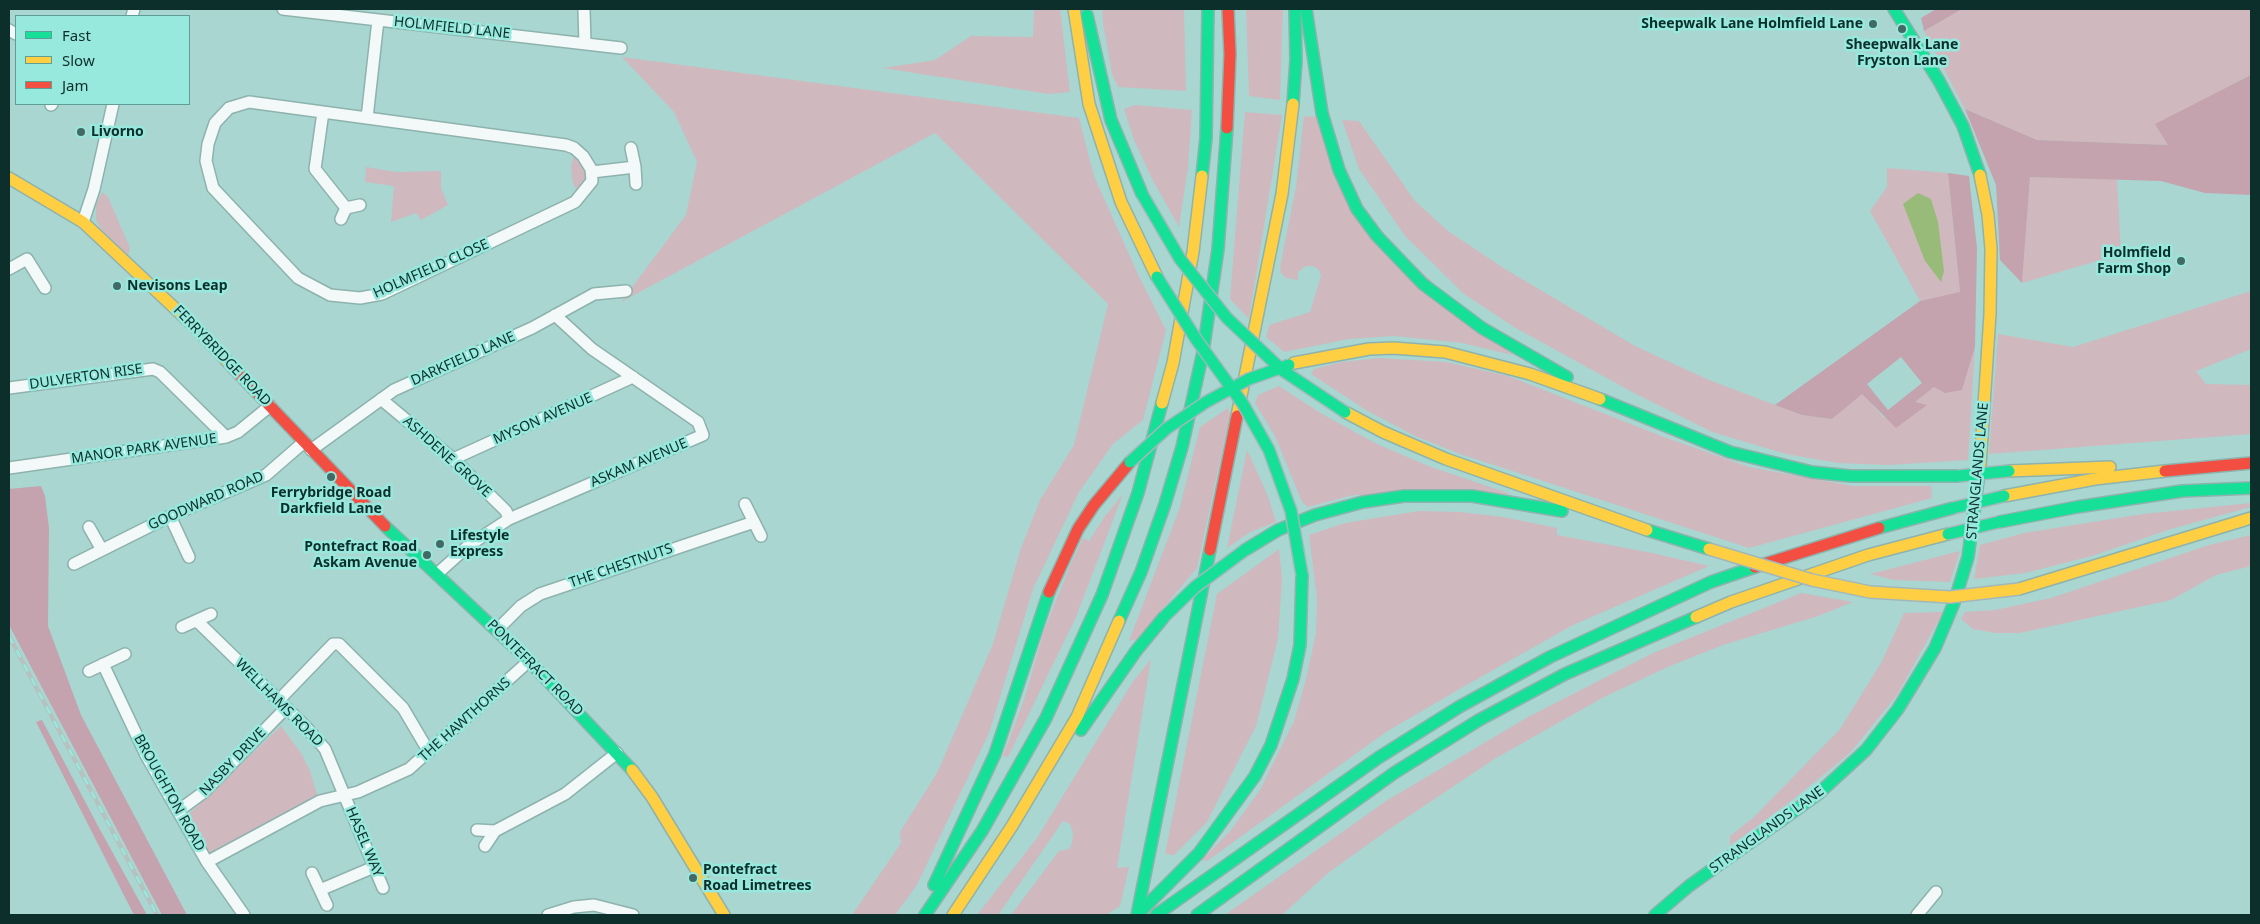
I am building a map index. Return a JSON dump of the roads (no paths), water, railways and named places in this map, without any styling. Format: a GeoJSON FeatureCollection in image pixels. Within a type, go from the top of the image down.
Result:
{"type":"FeatureCollection","features":[{"type":"Feature","properties":{"kind":"main road"},"geometry":{"type":"LineString","coordinates":[[1074,9],[1089,104],[1125,211],[1157,277],[1196,339],[1243,404],[1269,450],[1291,511],[1302,575],[1300,645],[1293,679],[1271,745],[1235,805],[1198,853],[1137,915]]}},
{"type":"Feature","properties":{"kind":"main road"},"geometry":{"type":"LineString","coordinates":[[1082,9],[1091,84],[1104,150]]}},
{"type":"Feature","properties":{"kind":"main road"},"geometry":{"type":"LineString","coordinates":[[1086,9],[1094,53],[1111,120],[1142,194],[1180,259],[1227,318],[1282,370],[1345,412],[1383,432],[1446,459],[1618,521],[1812,580],[1870,592],[1950,596],[2019,589],[2251,518]]}},
{"type":"Feature","properties":{"kind":"main road"},"geometry":{"type":"LineString","coordinates":[[925,915],[982,831],[1046,718],[1102,595],[1138,493],[1173,363],[1193,252],[1206,138],[1208,9]]}},
{"type":"Feature","properties":{"kind":"main road"},"geometry":{"type":"LineString","coordinates":[[1012,826],[1077,717],[1103,662],[1141,572],[1166,504],[1182,447],[1203,352],[1218,250],[1226,145],[1230,54],[1228,9]]}},
{"type":"Feature","properties":{"kind":"main road"},"geometry":{"type":"LineString","coordinates":[[1137,915],[1282,194],[1291,126],[1296,60],[1296,9]]}},
{"type":"Feature","properties":{"kind":"main road"},"geometry":{"type":"LineString","coordinates":[[1306,9],[1322,113],[1337,162],[1357,209],[1377,236],[1424,284],[1469,319],[1612,403]]}},
{"type":"Feature","properties":{"kind":"main road","name":"STRANGLANDS LANE"},"geometry":{"type":"LineString","coordinates":[[1655,915],[1689,886],[1818,794],[1866,750],[1898,709],[1932,655],[1954,603],[1968,557],[1978,493],[1990,314],[1991,249],[1988,215],[1979,169],[1963,126],[1939,81],[1894,9]]}},
{"type":"Feature","properties":{"kind":"main road","name":"FERRYBRIDGE ROAD"},"geometry":{"type":"LineString","coordinates":[[9,178],[83,222],[158,290],[308,446]]}},
{"type":"Feature","properties":{"kind":"main road"},"geometry":{"type":"LineString","coordinates":[[918,915],[961,831],[995,754],[1052,580],[1074,537],[1094,505],[1130,462],[1166,429],[1206,402],[1249,380],[1294,363],[1319,356],[1369,349],[1403,348],[1445,352],[1530,374],[1612,403],[1730,452],[1771,464],[1812,472],[1851,476],[1958,476],[2009,471],[2102,467],[2186,468]]}},
{"type":"Feature","properties":{"kind":"main road","name":"PONTEFRACT ROAD"},"geometry":{"type":"LineString","coordinates":[[308,446],[344,486],[498,630],[617,753],[652,797],[724,915]]}},
{"type":"Feature","properties":{"kind":"main road"},"geometry":{"type":"LineString","coordinates":[[1159,913],[1378,758],[1459,707],[1550,657],[1711,582],[1847,536],[2004,496],[2095,480],[2186,468],[2251,463]]}},
{"type":"Feature","properties":{"kind":"main road"},"geometry":{"type":"LineString","coordinates":[[1197,915],[1394,773],[1479,720],[1565,674],[1730,602],[1868,555],[2000,522],[2077,507],[2182,492],[2251,488]]}},
{"type":"Feature","properties":{"kind":"main road"},"geometry":{"type":"LineString","coordinates":[[953,915],[1012,826],[1136,651],[1164,617],[1205,578],[1278,530],[1315,515],[1363,502],[1404,496],[1472,496],[1618,521]]}},
{"type":"Feature","properties":{"kind":"street","name":"HOLMFIELD LANE"},"geometry":{"type":"LineString","coordinates":[[283,9],[621,48]]}},
{"type":"Feature","properties":{"kind":"street"},"geometry":{"type":"LineString","coordinates":[[584,9],[585,44]]}},
{"type":"Feature","properties":{"kind":"street"},"geometry":{"type":"LineString","coordinates":[[367,118],[378,20]]}},
{"type":"Feature","properties":{"kind":"street","name":"HOLMFIELD CLOSE"},"geometry":{"type":"LineString","coordinates":[[249,102],[323,112],[566,145],[574,148],[582,156],[592,172],[592,181],[575,202],[382,294],[360,298],[330,295],[298,278],[213,188],[206,161],[208,144],[215,123],[229,108],[237,104],[249,102]]}},
{"type":"Feature","properties":{"kind":"street"},"geometry":{"type":"LineString","coordinates":[[83,222],[94,189],[114,105]]}},
{"type":"Feature","properties":{"kind":"street"},"geometry":{"type":"LineString","coordinates":[[323,112],[315,169],[344,214],[360,205]]}},
{"type":"Feature","properties":{"kind":"street"},"geometry":{"type":"LineString","coordinates":[[631,148],[636,184]]}},
{"type":"Feature","properties":{"kind":"street"},"geometry":{"type":"LineString","coordinates":[[592,172],[635,167]]}},
{"type":"Feature","properties":{"kind":"street"},"geometry":{"type":"LineString","coordinates":[[9,269],[28,259],[45,288]]}},
{"type":"Feature","properties":{"kind":"street","name":"DARKFIELD LANE"},"geometry":{"type":"LineString","coordinates":[[308,446],[394,390],[532,328],[594,294],[626,291]]}},
{"type":"Feature","properties":{"kind":"street","name":"ASKAM AVENUE"},"geometry":{"type":"LineString","coordinates":[[437,574],[468,546],[509,519],[703,435],[698,422],[592,349],[555,315]]}},
{"type":"Feature","properties":{"kind":"street","name":"DULVERTON RISE"},"geometry":{"type":"LineString","coordinates":[[9,388],[153,369],[160,372],[226,437]]}},
{"type":"Feature","properties":{"kind":"street","name":"MYSON AVENUE"},"geometry":{"type":"LineString","coordinates":[[452,459],[633,377]]}},
{"type":"Feature","properties":{"kind":"street","name":"ASHDENE GROVE"},"geometry":{"type":"LineString","coordinates":[[381,399],[452,459],[506,511],[509,519]]}},
{"type":"Feature","properties":{"kind":"street","name":"MANOR PARK AVENUE"},"geometry":{"type":"LineString","coordinates":[[9,468],[226,437],[238,432],[270,406]]}},
{"type":"Feature","properties":{"kind":"street","name":"GOODWARD ROAD"},"geometry":{"type":"LineString","coordinates":[[74,564],[170,516],[266,474],[308,446]]}},
{"type":"Feature","properties":{"kind":"street"},"geometry":{"type":"LineString","coordinates":[[745,504],[761,536]]}},
{"type":"Feature","properties":{"kind":"street"},"geometry":{"type":"LineString","coordinates":[[170,516],[189,557]]}},
{"type":"Feature","properties":{"kind":"street","name":"THE CHESTNUTS"},"geometry":{"type":"LineString","coordinates":[[498,630],[521,606],[540,594],[754,522]]}},
{"type":"Feature","properties":{"kind":"street"},"geometry":{"type":"LineString","coordinates":[[89,526],[102,550]]}},
{"type":"Feature","properties":{"kind":"street"},"geometry":{"type":"LineString","coordinates":[[182,627],[211,614]]}},
{"type":"Feature","properties":{"kind":"street","name":"WELLHAMS ROAD"},"geometry":{"type":"LineString","coordinates":[[197,620],[325,749],[344,796]]}},
{"type":"Feature","properties":{"kind":"street","name":"NASBY DRIVE"},"geometry":{"type":"LineString","coordinates":[[178,811],[200,796],[333,644],[339,644],[403,708],[429,752]]}},
{"type":"Feature","properties":{"kind":"street"},"geometry":{"type":"LineString","coordinates":[[89,671],[125,654]]}},
{"type":"Feature","properties":{"kind":"street","name":"THE HAWTHORNS"},"geometry":{"type":"LineString","coordinates":[[207,862],[320,801],[344,796],[410,769],[529,661]]}},
{"type":"Feature","properties":{"kind":"street","name":"BROUGHTON ROAD"},"geometry":{"type":"LineString","coordinates":[[104,664],[146,755],[207,862],[244,915]]}},
{"type":"Feature","properties":{"kind":"street"},"geometry":{"type":"LineString","coordinates":[[485,846],[495,831],[565,794],[617,753]]}},
{"type":"Feature","properties":{"kind":"street","name":"HASEL WAY"},"geometry":{"type":"LineString","coordinates":[[344,796],[383,888]]}},
{"type":"Feature","properties":{"kind":"street"},"geometry":{"type":"LineString","coordinates":[[477,830],[495,831]]}},
{"type":"Feature","properties":{"kind":"street"},"geometry":{"type":"LineString","coordinates":[[320,890],[374,866]]}},
{"type":"Feature","properties":{"kind":"street"},"geometry":{"type":"LineString","coordinates":[[312,873],[328,905]]}},
{"type":"Feature","properties":{"kind":"street"},"geometry":{"type":"LineString","coordinates":[[1917,915],[1936,892]]}},
{"type":"Feature","properties":{"kind":"street"},"geometry":{"type":"LineString","coordinates":[[548,915],[574,907],[594,905],[633,915]]}},
{"type":"Feature","properties":{"kind":"railway"},"geometry":{"type":"LineString","coordinates":[[9,636],[157,915]]}},
{"type":"Feature","properties":{"kind":"place","name":"Sheepwalk Lane Holmfield Lane"},"geometry":{"type":"Point","coordinates":[1873,24]}},
{"type":"Feature","properties":{"kind":"place","name":"Sheepwalk Lane Fryston Lane"},"geometry":{"type":"Point","coordinates":[1902,29]}},
{"type":"Feature","properties":{"kind":"place","name":"Livorno"},"geometry":{"type":"Point","coordinates":[81,132]}},
{"type":"Feature","properties":{"kind":"place","name":"Holmfield Farm Shop"},"geometry":{"type":"Point","coordinates":[2181,261]}},
{"type":"Feature","properties":{"kind":"place","name":"Nevisons Leap"},"geometry":{"type":"Point","coordinates":[117,286]}},
{"type":"Feature","properties":{"kind":"place","name":"Ferrybridge Road Darkfield Lane"},"geometry":{"type":"Point","coordinates":[331,477]}},
{"type":"Feature","properties":{"kind":"place","name":"Lifestyle Express"},"geometry":{"type":"Point","coordinates":[440,544]}},
{"type":"Feature","properties":{"kind":"place","name":"Pontefract Road Askam Avenue"},"geometry":{"type":"Point","coordinates":[427,555]}},
{"type":"Feature","properties":{"kind":"place","name":"Pontefract Road Limetrees"},"geometry":{"type":"Point","coordinates":[693,878]}}]}
